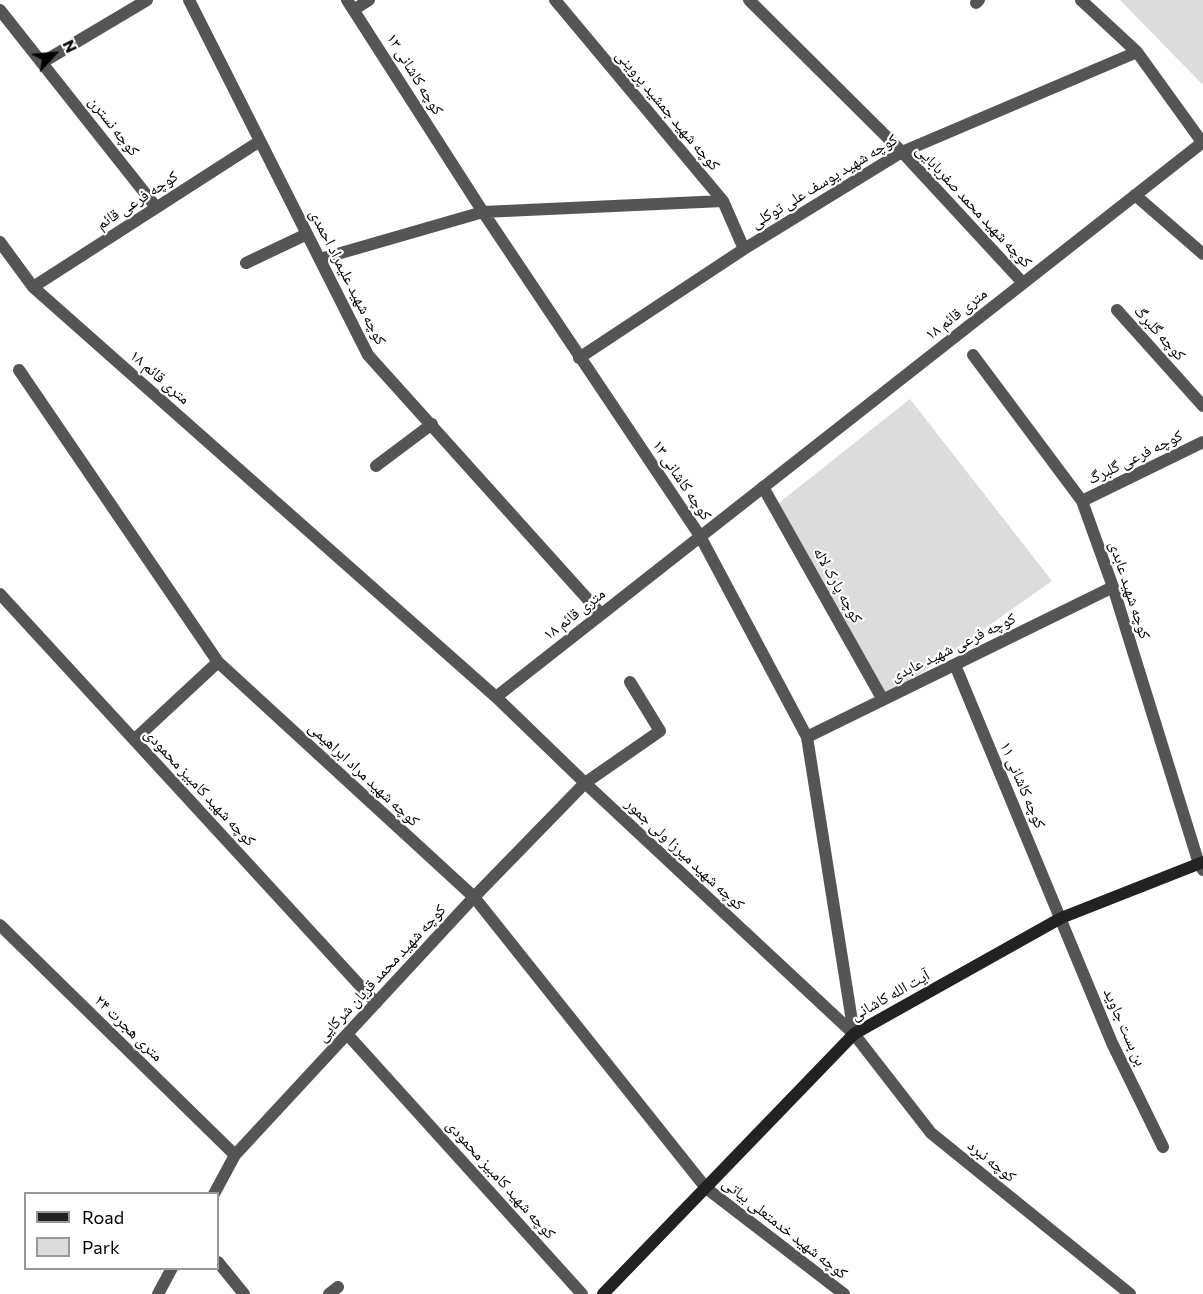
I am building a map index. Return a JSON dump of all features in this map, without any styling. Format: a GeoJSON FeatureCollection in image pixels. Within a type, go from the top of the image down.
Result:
{"type":"FeatureCollection","features":[{"type":"Feature","properties":{"kind":"main road","name":"آیت الله کاشانی"},"geometry":{"type":"LineString","coordinates":[[603,1294],[854,1034],[1061,918],[1202,865]]}},
{"type":"Feature","properties":{"kind":"street"},"geometry":{"type":"LineString","coordinates":[[43,62],[147,0]]}},
{"type":"Feature","properties":{"kind":"street","name":"کوچه شهید علیمراد احمدی"},"geometry":{"type":"LineString","coordinates":[[189,0],[368,355],[601,614]]}},
{"type":"Feature","properties":{"kind":"street"},"geometry":{"type":"LineString","coordinates":[[351,4],[369,0]]}},
{"type":"Feature","properties":{"kind":"street","name":"کوچه شهید جمشید پروینی"},"geometry":{"type":"LineString","coordinates":[[555,0],[723,201],[744,249]]}},
{"type":"Feature","properties":{"kind":"street","name":"کوچه شهید محمد صفربابایی"},"geometry":{"type":"LineString","coordinates":[[748,0],[902,152],[1023,283]]}},
{"type":"Feature","properties":{"kind":"street"},"geometry":{"type":"LineString","coordinates":[[1080,0],[1137,52],[1203,142]]}},
{"type":"Feature","properties":{"kind":"street","name":"کوچه کاشانی ۱۳"},"geometry":{"type":"LineString","coordinates":[[351,4],[483,212],[700,536],[807,738],[854,1034]]}},
{"type":"Feature","properties":{"kind":"street","name":"کوچه نسترن"},"geometry":{"type":"LineString","coordinates":[[0,10],[156,207]]}},
{"type":"Feature","properties":{"kind":"street","name":"کوچه شهید یوسف علی توکلی"},"geometry":{"type":"LineString","coordinates":[[579,358],[744,249],[902,152],[1137,52]]}},
{"type":"Feature","properties":{"kind":"street","name":"کوچه فرعی قائم"},"geometry":{"type":"LineString","coordinates":[[33,287],[260,141]]}},
{"type":"Feature","properties":{"kind":"street","name":"۱۸ متری قائم"},"geometry":{"type":"LineString","coordinates":[[0,242],[33,287],[496,696],[1203,142]]}},
{"type":"Feature","properties":{"kind":"street"},"geometry":{"type":"LineString","coordinates":[[1135,195],[1203,254]]}},
{"type":"Feature","properties":{"kind":"street"},"geometry":{"type":"LineString","coordinates":[[320,259],[483,212],[723,201]]}},
{"type":"Feature","properties":{"kind":"street"},"geometry":{"type":"LineString","coordinates":[[246,264],[307,234]]}},
{"type":"Feature","properties":{"kind":"street","name":"کوچه گلبرگ"},"geometry":{"type":"LineString","coordinates":[[1117,310],[1203,406]]}},
{"type":"Feature","properties":{"kind":"street","name":"کوچه شهید عابدی"},"geometry":{"type":"LineString","coordinates":[[973,355],[1082,501],[1113,587],[1202,865]]}},
{"type":"Feature","properties":{"kind":"street","name":"کوچه شهید مراد ابراهیمی"},"geometry":{"type":"LineString","coordinates":[[19,370],[218,662],[474,897],[706,1188]]}},
{"type":"Feature","properties":{"kind":"street"},"geometry":{"type":"LineString","coordinates":[[376,466],[432,424]]}},
{"type":"Feature","properties":{"kind":"street","name":"کوچه فرعی گلبرگ"},"geometry":{"type":"LineString","coordinates":[[1082,501],[1203,442]]}},
{"type":"Feature","properties":{"kind":"street","name":"کوچه پارک لاله"},"geometry":{"type":"LineString","coordinates":[[764,487],[883,700]]}},
{"type":"Feature","properties":{"kind":"street","name":"کوچه فرعی شهید عابدی"},"geometry":{"type":"LineString","coordinates":[[807,738],[1113,587]]}},
{"type":"Feature","properties":{"kind":"street","name":"کوچه شهید کامبیز محمودی"},"geometry":{"type":"LineString","coordinates":[[0,594],[376,1003]]}},
{"type":"Feature","properties":{"kind":"street"},"geometry":{"type":"LineString","coordinates":[[134,740],[218,662]]}},
{"type":"Feature","properties":{"kind":"street","name":"کوچه کاشانی ۱۱"},"geometry":{"type":"LineString","coordinates":[[955,664],[1061,918]]}},
{"type":"Feature","properties":{"kind":"street","name":"کوچه شهید محمد قربان شرکایی"},"geometry":{"type":"LineString","coordinates":[[215,1192],[235,1155],[474,897],[585,783],[660,731],[630,682]]}},
{"type":"Feature","properties":{"kind":"street","name":"کوچه شهید میرزا ولی جمور"},"geometry":{"type":"LineString","coordinates":[[496,696],[585,783],[854,1034]]}},
{"type":"Feature","properties":{"kind":"street","name":"بن بست جاوید"},"geometry":{"type":"LineString","coordinates":[[1061,918],[1112,1043],[1163,1147]]}},
{"type":"Feature","properties":{"kind":"street","name":"۲۴ متری هجرت"},"geometry":{"type":"LineString","coordinates":[[0,925],[235,1155]]}},
{"type":"Feature","properties":{"kind":"street","name":"کوچه شهید کامبیز محمودی"},"geometry":{"type":"LineString","coordinates":[[347,1034],[582,1294]]}},
{"type":"Feature","properties":{"kind":"street","name":"کوچه نبرد"},"geometry":{"type":"LineString","coordinates":[[854,1034],[931,1133],[1130,1294]]}},
{"type":"Feature","properties":{"kind":"street","name":"کوچه شهید خدمتعلی بیاتی"},"geometry":{"type":"LineString","coordinates":[[706,1188],[844,1294]]}},
{"type":"Feature","properties":{"kind":"street"},"geometry":{"type":"LineString","coordinates":[[219,1263],[244,1294]]}},
{"type":"Feature","properties":{"kind":"street"},"geometry":{"type":"LineString","coordinates":[[158,1294],[171,1270]]}},
{"type":"Feature","properties":{"kind":"green space"},"geometry":{"type":"Polygon","coordinates":[[[1120,0],[1203,0],[1203,85],[1120,0]]]}},
{"type":"Feature","properties":{"kind":"green space"},"geometry":{"type":"Polygon","coordinates":[[[910,399],[1052,581],[883,700],[770,510],[910,399]]]}}]}
